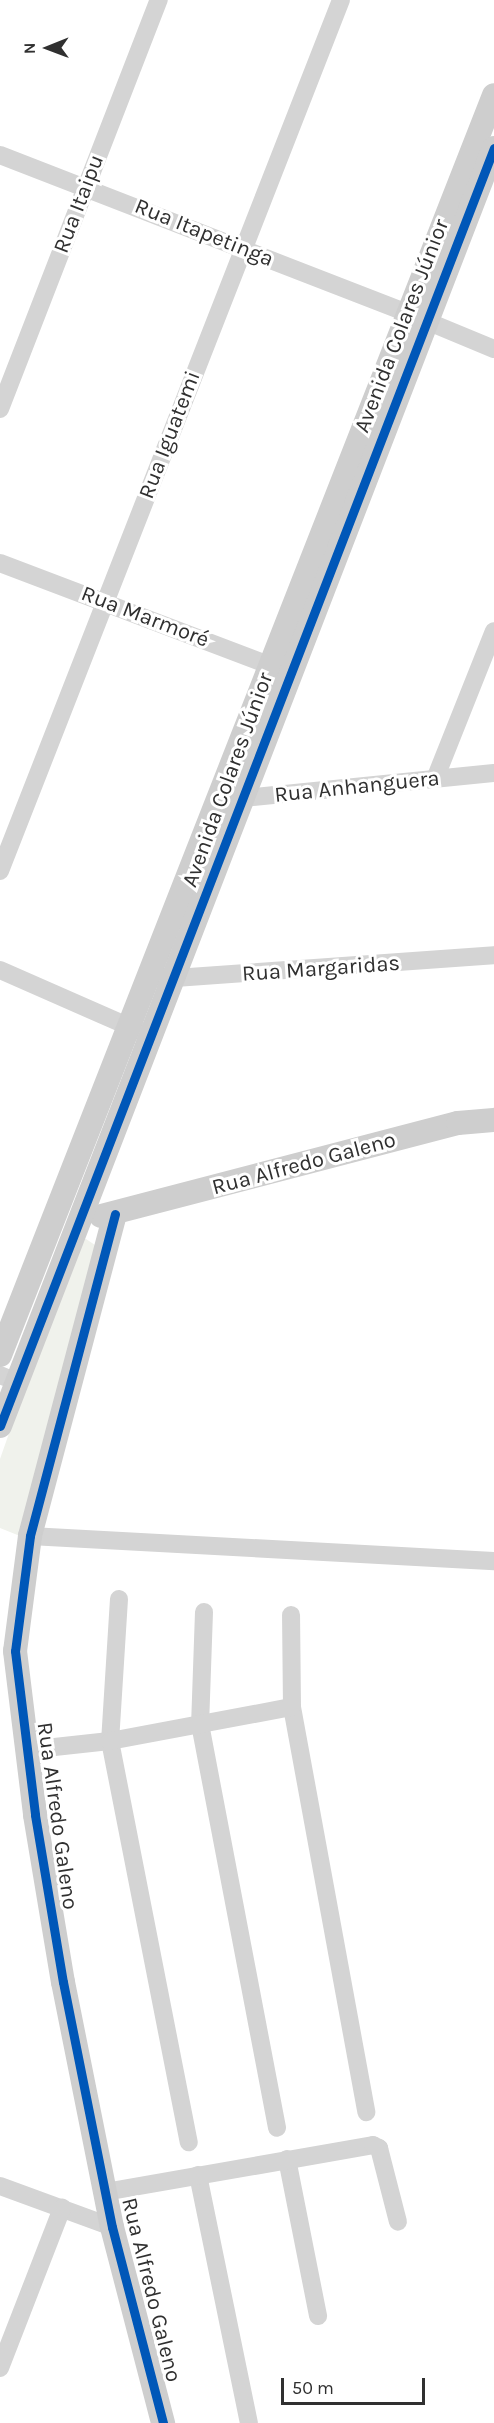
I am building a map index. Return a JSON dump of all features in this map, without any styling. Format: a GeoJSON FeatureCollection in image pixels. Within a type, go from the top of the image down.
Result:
{"type":"FeatureCollection","features":[{"type":"Feature","properties":{"kind":"street","name":"Rua Itaipu"},"geometry":{"type":"LineString","coordinates":[[0,409],[159,0]]}},
{"type":"Feature","properties":{"kind":"street","name":"Rua Iguatemi"},"geometry":{"type":"LineString","coordinates":[[0,871],[107,600],[241,248],[341,0]]}},
{"type":"Feature","properties":{"kind":"street","name":"Avenida Colares Júnior"},"geometry":{"type":"LineString","coordinates":[[0,1426],[8,1379],[80,1220],[140,1031],[148,978],[220,790],[278,669],[416,316],[487,147],[494,95]]}},
{"type":"Feature","properties":{"kind":"street","name":"Rua Itapetinga"},"geometry":{"type":"LineString","coordinates":[[0,155],[85,186],[494,349]]}},
{"type":"Feature","properties":{"kind":"street","name":"Rua Marmoré"},"geometry":{"type":"LineString","coordinates":[[0,563],[107,600],[278,669]]}},
{"type":"Feature","properties":{"kind":"street"},"geometry":{"type":"LineString","coordinates":[[435,779],[494,631]]}},
{"type":"Feature","properties":{"kind":"street","name":"Avenida Colares Júnior"},"geometry":{"type":"LineString","coordinates":[[0,1355],[54,1222],[140,1031],[173,980],[243,798],[278,669]]}},
{"type":"Feature","properties":{"kind":"street","name":"Rua Anhanguera"},"geometry":{"type":"LineString","coordinates":[[220,790],[243,798],[494,773]]}},
{"type":"Feature","properties":{"kind":"street","name":"Rua Margaridas"},"geometry":{"type":"LineString","coordinates":[[148,978],[173,980],[494,955]]}},
{"type":"Feature","properties":{"kind":"street"},"geometry":{"type":"LineString","coordinates":[[0,970],[140,1031]]}},
{"type":"Feature","properties":{"kind":"street","name":"Rua Alfredo Galeno"},"geometry":{"type":"LineString","coordinates":[[54,1222],[115,1214],[458,1123],[494,1120]]}},
{"type":"Feature","properties":{"kind":"street","name":"Rua Alfredo Galeno"},"geometry":{"type":"LineString","coordinates":[[115,1214],[30,1536],[15,1651],[27,1750],[63,1982],[112,2227],[163,2423]]}},
{"type":"Feature","properties":{"kind":"street"},"geometry":{"type":"LineString","coordinates":[[30,1536],[494,1562]]}},
{"type":"Feature","properties":{"kind":"street"},"geometry":{"type":"LineString","coordinates":[[119,1599],[110,1741],[189,2142]]}},
{"type":"Feature","properties":{"kind":"street"},"geometry":{"type":"LineString","coordinates":[[204,1612],[200,1724],[277,2128]]}},
{"type":"Feature","properties":{"kind":"street"},"geometry":{"type":"LineString","coordinates":[[291,1615],[292,1707],[366,2112]]}},
{"type":"Feature","properties":{"kind":"street"},"geometry":{"type":"LineString","coordinates":[[27,1750],[110,1741],[292,1707]]}},
{"type":"Feature","properties":{"kind":"street"},"geometry":{"type":"LineString","coordinates":[[105,2192],[364,2145],[379,2148],[398,2222]]}},
{"type":"Feature","properties":{"kind":"street"},"geometry":{"type":"LineString","coordinates":[[287,2159],[318,2316]]}},
{"type":"Feature","properties":{"kind":"street"},"geometry":{"type":"LineString","coordinates":[[198,2175],[249,2423]]}},
{"type":"Feature","properties":{"kind":"street"},"geometry":{"type":"LineString","coordinates":[[0,2186],[112,2227]]}},
{"type":"Feature","properties":{"kind":"street"},"geometry":{"type":"LineString","coordinates":[[0,2368],[62,2208]]}},
{"type":"Feature","properties":{"kind":"shaded area"},"geometry":{"type":"Polygon","coordinates":[[[86,1239],[95,1245],[20,1536],[0,1528],[0,1459],[77,1240],[86,1239]]]}},
{"type":"Feature","properties":{"kind":"cycle path"},"geometry":{"type":"LineString","coordinates":[[0,1426],[494,148]]}},
{"type":"Feature","properties":{"kind":"cycle path"},"geometry":{"type":"LineString","coordinates":[[115,1214],[30,1536],[15,1651],[35,1815],[63,1982],[112,2227],[163,2423]]}}]}
